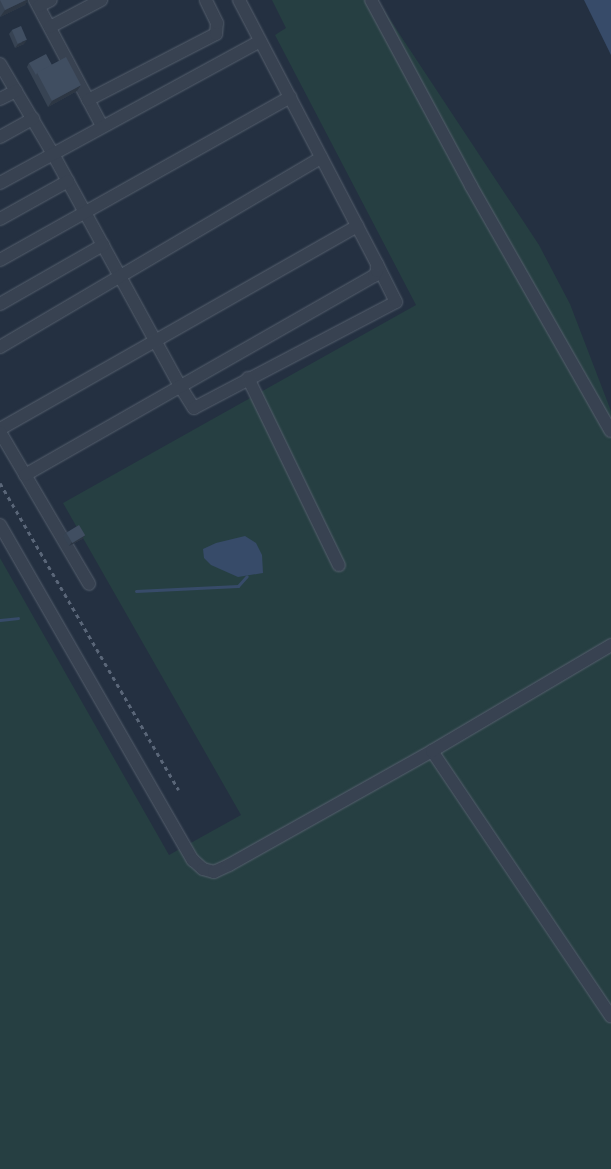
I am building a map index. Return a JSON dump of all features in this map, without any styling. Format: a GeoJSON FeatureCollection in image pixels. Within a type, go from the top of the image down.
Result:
{"type":"FeatureCollection","features":[{"type":"Feature","properties":{"kind":"lane"},"geometry":{"type":"LineString","coordinates":[[51,0],[37,3],[102,126]]}},
{"type":"Feature","properties":{"kind":"lane"},"geometry":{"type":"LineString","coordinates":[[50,27],[101,0]]}},
{"type":"Feature","properties":{"kind":"lane"},"geometry":{"type":"LineString","coordinates":[[88,100],[216,34],[217,22],[206,0]]}},
{"type":"Feature","properties":{"kind":"lane"},"geometry":{"type":"LineString","coordinates":[[0,64],[53,154],[155,341],[194,408],[248,378],[396,302],[239,0]]}},
{"type":"Feature","properties":{"kind":"lane"},"geometry":{"type":"LineString","coordinates":[[371,0],[474,192],[611,431]]}},
{"type":"Feature","properties":{"kind":"lane"},"geometry":{"type":"LineString","coordinates":[[0,182],[260,41]]}},
{"type":"Feature","properties":{"kind":"lane"},"geometry":{"type":"LineString","coordinates":[[0,99],[16,90]]}},
{"type":"Feature","properties":{"kind":"lane"},"geometry":{"type":"LineString","coordinates":[[0,260],[290,97]]}},
{"type":"Feature","properties":{"kind":"lane"},"geometry":{"type":"LineString","coordinates":[[0,137],[33,119]]}},
{"type":"Feature","properties":{"kind":"lane"},"geometry":{"type":"LineString","coordinates":[[0,347],[321,158]]}},
{"type":"Feature","properties":{"kind":"lane"},"geometry":{"type":"LineString","coordinates":[[0,219],[68,181]]}},
{"type":"Feature","properties":{"kind":"lane"},"geometry":{"type":"LineString","coordinates":[[0,429],[357,226]]}},
{"type":"Feature","properties":{"kind":"lane"},"geometry":{"type":"LineString","coordinates":[[0,304],[103,245]]}},
{"type":"Feature","properties":{"kind":"lane"},"geometry":{"type":"LineString","coordinates":[[25,475],[374,276],[377,264]]}},
{"type":"Feature","properties":{"kind":"lane"},"geometry":{"type":"LineString","coordinates":[[248,378],[338,565]]}},
{"type":"Feature","properties":{"kind":"lane"},"geometry":{"type":"LineString","coordinates":[[0,432],[89,584]]}},
{"type":"Feature","properties":{"kind":"lane"},"geometry":{"type":"LineString","coordinates":[[0,525],[194,860],[203,869],[214,872],[229,865],[432,750],[611,645]]}},
{"type":"Feature","properties":{"kind":"lane"},"geometry":{"type":"LineString","coordinates":[[432,750],[611,1016]]}},
{"type":"Feature","properties":{"kind":"green space"},"geometry":{"type":"Polygon","coordinates":[[[272,0],[377,0],[539,245],[570,304],[611,411],[611,1169],[0,1169],[0,558],[169,855],[241,815],[63,503],[416,305],[275,35],[286,28],[272,0]]]}},
{"type":"Feature","properties":{"kind":"water"},"geometry":{"type":"Polygon","coordinates":[[[584,0],[611,0],[611,55],[584,0]]]}},
{"type":"Feature","properties":{"kind":"water"},"geometry":{"type":"Polygon","coordinates":[[[245,536],[256,543],[262,555],[263,573],[238,577],[211,565],[204,558],[203,549],[216,543],[245,536]]]}},
{"type":"Feature","properties":{"kind":"building"},"geometry":{"type":"Polygon","coordinates":[[[0,0],[26,0],[5,10],[0,0]]]}},
{"type":"Feature","properties":{"kind":"building"},"geometry":{"type":"Polygon","coordinates":[[[21,26],[27,40],[18,44],[12,30],[21,26]]]}},
{"type":"Feature","properties":{"kind":"building"},"geometry":{"type":"Polygon","coordinates":[[[46,54],[52,65],[36,75],[29,63],[46,54]]]}},
{"type":"Feature","properties":{"kind":"building"},"geometry":{"type":"Polygon","coordinates":[[[66,57],[81,85],[52,101],[37,72],[66,57]]]}},
{"type":"Feature","properties":{"kind":"building"},"geometry":{"type":"Polygon","coordinates":[[[79,525],[85,535],[72,543],[66,533],[79,525]]]}},
{"type":"Feature","properties":{"kind":"waterway"},"geometry":{"type":"LineString","coordinates":[[136,591],[238,586],[247,576]]}},
{"type":"Feature","properties":{"kind":"waterway"},"geometry":{"type":"LineString","coordinates":[[0,620],[18,618]]}},
{"type":"Feature","properties":{"kind":"railway"},"geometry":{"type":"LineString","coordinates":[[0,483],[179,790]]}}]}
